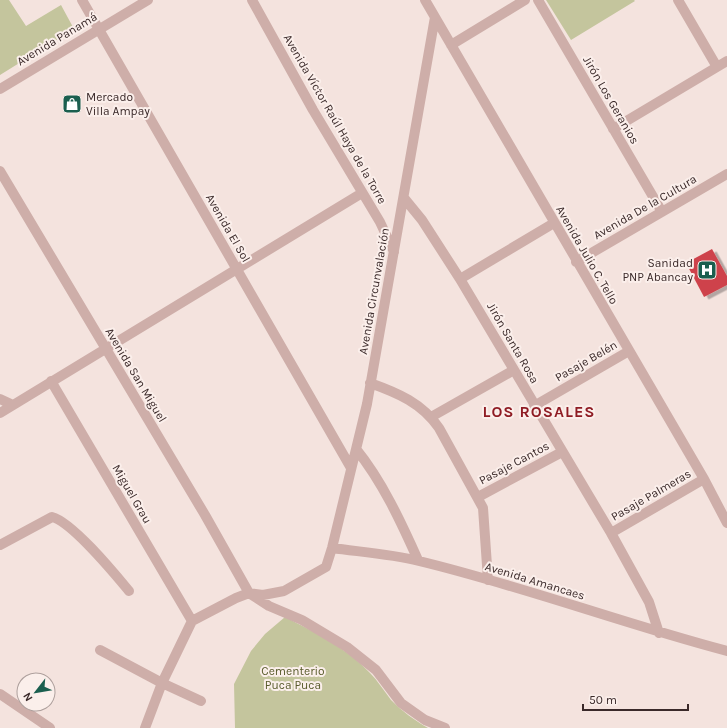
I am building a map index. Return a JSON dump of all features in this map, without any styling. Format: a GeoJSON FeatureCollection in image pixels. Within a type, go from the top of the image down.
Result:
{"type":"FeatureCollection","features":[{"type":"Feature","properties":{"kind":"street","name":"Avenida El Sol"},"geometry":{"type":"LineString","coordinates":[[82,0],[351,468]]}},
{"type":"Feature","properties":{"kind":"street","name":"Avenida Panamá"},"geometry":{"type":"LineString","coordinates":[[0,89],[148,0]]}},
{"type":"Feature","properties":{"kind":"street","name":"Avenida Víctor Raúl Haya de la Torre"},"geometry":{"type":"LineString","coordinates":[[252,0],[394,252]]}},
{"type":"Feature","properties":{"kind":"street","name":"Avenida Julio C. Tello"},"geometry":{"type":"LineString","coordinates":[[425,0],[576,262],[704,479],[727,523]]}},
{"type":"Feature","properties":{"kind":"street"},"geometry":{"type":"LineString","coordinates":[[451,45],[525,0]]}},
{"type":"Feature","properties":{"kind":"street","name":"Jirón Los Geranios"},"geometry":{"type":"LineString","coordinates":[[538,0],[662,212]]}},
{"type":"Feature","properties":{"kind":"street"},"geometry":{"type":"LineString","coordinates":[[678,0],[717,67]]}},
{"type":"Feature","properties":{"kind":"street","name":"Avenida Circunvalación"},"geometry":{"type":"LineString","coordinates":[[249,594],[274,594],[284,591],[326,567],[356,449],[370,383],[435,17]]}},
{"type":"Feature","properties":{"kind":"street"},"geometry":{"type":"LineString","coordinates":[[613,129],[727,61]]}},
{"type":"Feature","properties":{"kind":"street","name":"Avenida San Miguel"},"geometry":{"type":"LineString","coordinates":[[0,171],[104,349],[205,515],[249,594]]}},
{"type":"Feature","properties":{"kind":"street","name":"Avenida De la Cultura"},"geometry":{"type":"LineString","coordinates":[[576,262],[727,174]]}},
{"type":"Feature","properties":{"kind":"street"},"geometry":{"type":"LineString","coordinates":[[0,413],[362,193]]}},
{"type":"Feature","properties":{"kind":"street","name":"Jirón Santa Rosa"},"geometry":{"type":"LineString","coordinates":[[404,198],[422,220],[460,279],[534,406],[611,533],[649,602],[659,633]]}},
{"type":"Feature","properties":{"kind":"street"},"geometry":{"type":"LineString","coordinates":[[460,279],[554,223]]}},
{"type":"Feature","properties":{"kind":"street","name":"Pasaje Belén"},"geometry":{"type":"LineString","coordinates":[[534,406],[629,351]]}},
{"type":"Feature","properties":{"kind":"street"},"geometry":{"type":"LineString","coordinates":[[431,417],[514,370]]}},
{"type":"Feature","properties":{"kind":"street","name":"Miguel Grau"},"geometry":{"type":"LineString","coordinates":[[51,381],[192,621]]}},
{"type":"Feature","properties":{"kind":"street"},"geometry":{"type":"LineString","coordinates":[[370,383],[396,393],[416,404],[431,417],[478,497],[482,508],[488,580]]}},
{"type":"Feature","properties":{"kind":"street"},"geometry":{"type":"LineString","coordinates":[[0,400],[13,405]]}},
{"type":"Feature","properties":{"kind":"street"},"geometry":{"type":"LineString","coordinates":[[356,449],[369,465],[407,536],[418,560]]}},
{"type":"Feature","properties":{"kind":"street","name":"Pasaje Cantos"},"geometry":{"type":"LineString","coordinates":[[478,497],[562,452]]}},
{"type":"Feature","properties":{"kind":"street","name":"Pasaje Palmeras"},"geometry":{"type":"LineString","coordinates":[[611,533],[704,479]]}},
{"type":"Feature","properties":{"kind":"street"},"geometry":{"type":"LineString","coordinates":[[0,544],[52,517],[59,519],[72,529],[129,591]]}},
{"type":"Feature","properties":{"kind":"street","name":"Avenida Amancaes"},"geometry":{"type":"LineString","coordinates":[[332,548],[418,560],[659,633],[727,651]]}},
{"type":"Feature","properties":{"kind":"street"},"geometry":{"type":"LineString","coordinates":[[145,728],[162,683],[192,621],[236,598],[249,594],[263,603],[302,620],[341,643],[376,670],[401,703],[426,720],[445,728]]}},
{"type":"Feature","properties":{"kind":"street"},"geometry":{"type":"LineString","coordinates":[[100,650],[162,683],[201,701]]}},
{"type":"Feature","properties":{"kind":"street"},"geometry":{"type":"LineString","coordinates":[[0,694],[50,728]]}},
{"type":"Feature","properties":{"kind":"green space"},"geometry":{"type":"Polygon","coordinates":[[[0,0],[9,0],[26,26],[61,5],[74,29],[0,75],[0,0]]]}},
{"type":"Feature","properties":{"kind":"green space"},"geometry":{"type":"Polygon","coordinates":[[[546,0],[634,0],[635,1],[571,40],[546,0]]]}},
{"type":"Feature","properties":{"kind":"green space","name":"Cementerio Puca Puca"},"geometry":{"type":"Polygon","coordinates":[[[285,617],[341,648],[373,676],[395,704],[408,715],[428,728],[235,728],[234,684],[251,651],[265,634],[285,617]]]}},
{"type":"Feature","properties":{"kind":"building","name":"Sanidad PNP Abancay"},"geometry":{"type":"Polygon","coordinates":[[[712,249],[727,276],[727,285],[704,297],[686,263],[712,249]]]}},
{"type":"Feature","properties":{"kind":"place","name":"Mercado Villa Ampay"},"geometry":{"type":"Point","coordinates":[72,104]}},
{"type":"Feature","properties":{"kind":"place","name":"Sanidad PNP Abancay"},"geometry":{"type":"Point","coordinates":[707,270]}},
{"type":"Feature","properties":{"kind":"district","name":"LOS ROSALES"},"geometry":{"type":"Point","coordinates":[539,411]}}]}
